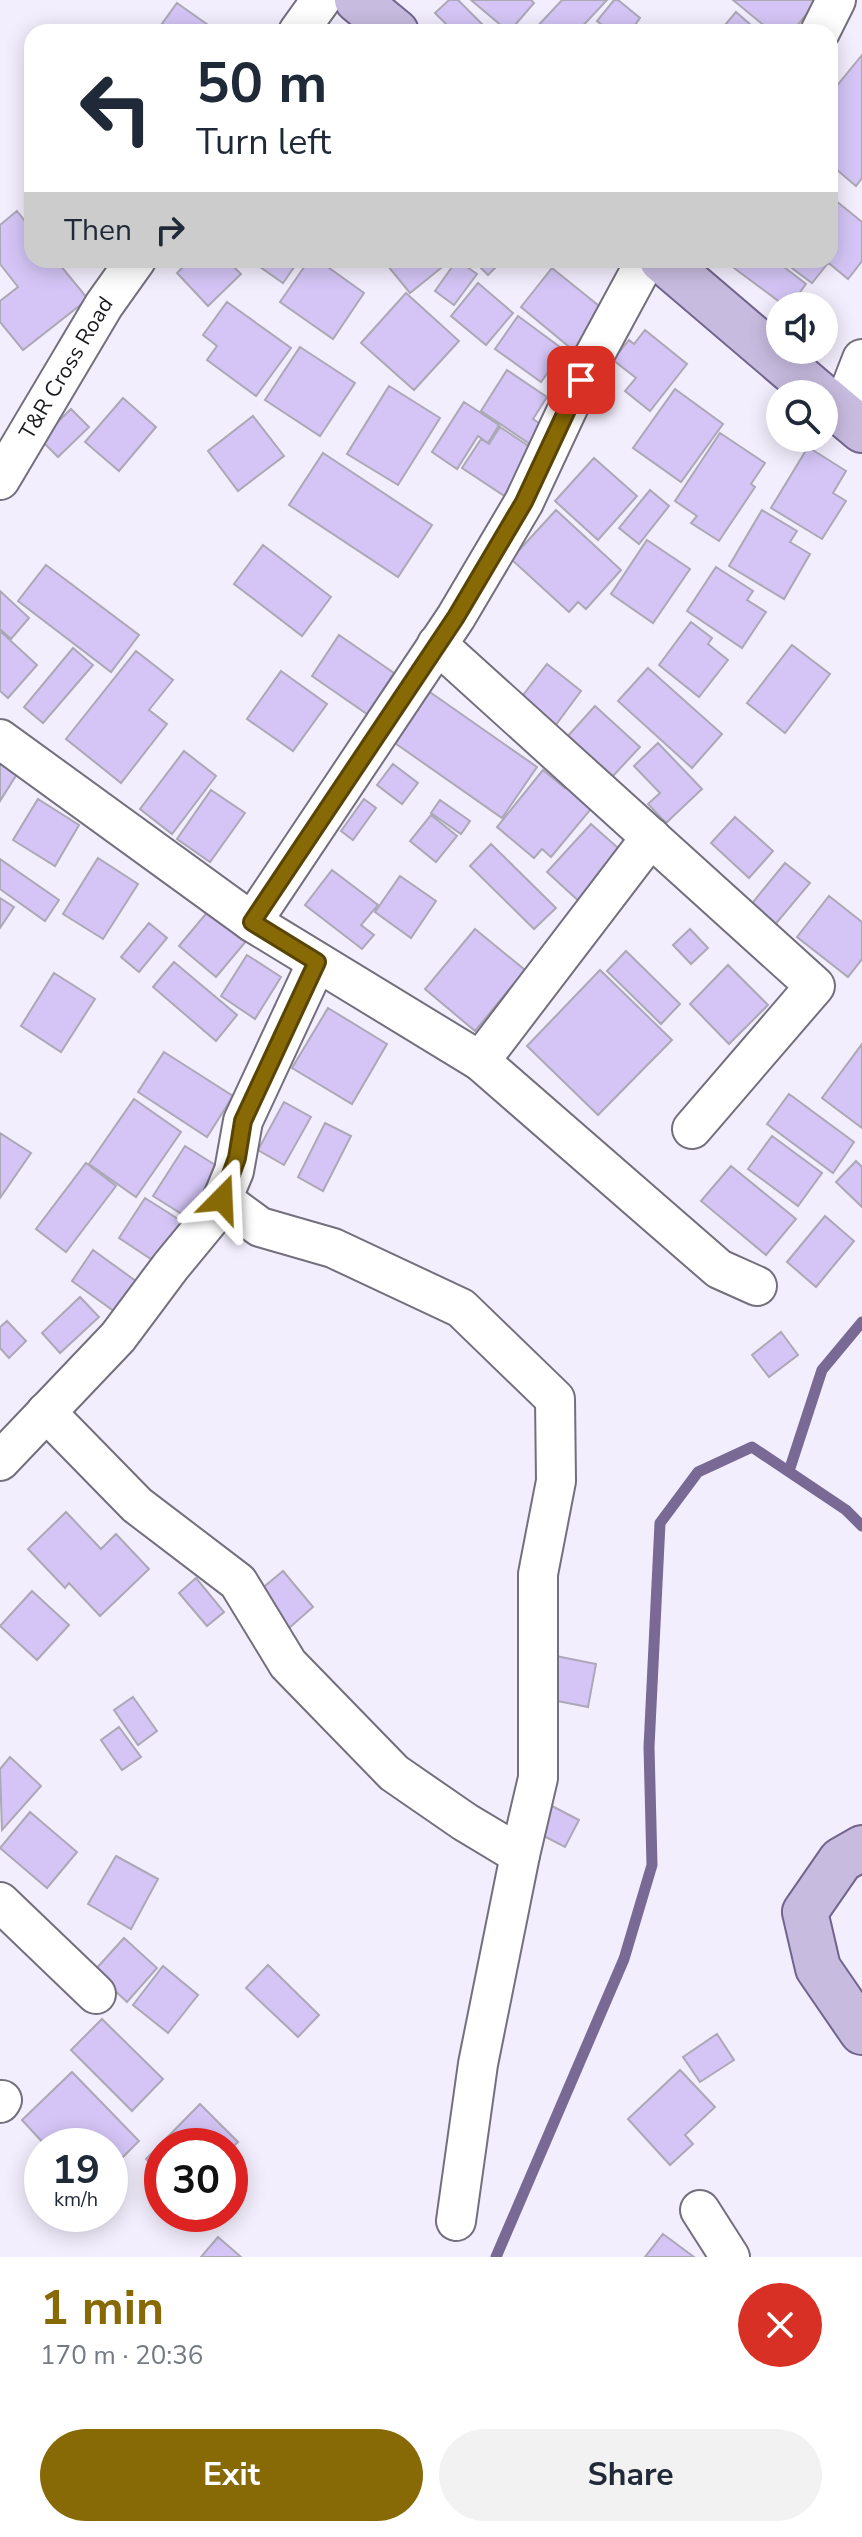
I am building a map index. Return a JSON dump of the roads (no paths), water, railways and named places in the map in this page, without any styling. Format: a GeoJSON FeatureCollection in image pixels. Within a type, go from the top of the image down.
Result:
{"type":"FeatureCollection","features":[{"type":"Feature","properties":{"kind":"main road"},"geometry":{"type":"LineString","coordinates":[[671,268],[803,380]]}},
{"type":"Feature","properties":{"kind":"main road"},"geometry":{"type":"LineString","coordinates":[[862,1848],[841,1860],[805,1912],[818,1968],[862,2032]]}},
{"type":"Feature","properties":{"kind":"street"},"geometry":{"type":"LineString","coordinates":[[304,24],[321,0]]}},
{"type":"Feature","properties":{"kind":"street"},"geometry":{"type":"LineString","coordinates":[[824,24],[836,0]]}},
{"type":"Feature","properties":{"kind":"street","name":"T&R Cross Road"},"geometry":{"type":"LineString","coordinates":[[0,480],[104,305],[130,268]]}},
{"type":"Feature","properties":{"kind":"street"},"geometry":{"type":"LineString","coordinates":[[252,922],[437,644],[524,502],[581,380],[642,268]]}},
{"type":"Feature","properties":{"kind":"street"},"geometry":{"type":"LineString","coordinates":[[838,407],[862,359]]}},
{"type":"Feature","properties":{"kind":"street"},"geometry":{"type":"LineString","coordinates":[[437,644],[815,986],[692,1129]]}},
{"type":"Feature","properties":{"kind":"street"},"geometry":{"type":"LineString","coordinates":[[0,739],[252,922],[480,1061],[719,1269],[757,1286]]}},
{"type":"Feature","properties":{"kind":"street"},"geometry":{"type":"LineString","coordinates":[[480,1061],[651,837]]}},
{"type":"Feature","properties":{"kind":"street"},"geometry":{"type":"LineString","coordinates":[[0,1461],[118,1337],[218,1209],[237,1158],[243,1121],[317,962]]}},
{"type":"Feature","properties":{"kind":"street"},"geometry":{"type":"LineString","coordinates":[[222,1199],[260,1227],[333,1248],[461,1308],[555,1399],[556,1481],[538,1574],[538,1778],[478,2064],[456,2221]]}},
{"type":"Feature","properties":{"kind":"street"},"geometry":{"type":"LineString","coordinates":[[46,1412],[137,1505],[238,1582],[288,1664],[394,1773],[520,1855]]}},
{"type":"Feature","properties":{"kind":"street"},"geometry":{"type":"LineString","coordinates":[[0,1902],[96,1994]]}},
{"type":"Feature","properties":{"kind":"street"},"geometry":{"type":"LineString","coordinates":[[700,2210],[730,2257]]}},
{"type":"Feature","properties":{"kind":"waterway"},"geometry":{"type":"LineString","coordinates":[[789,1471],[822,1370],[862,1322]]}},
{"type":"Feature","properties":{"kind":"waterway"},"geometry":{"type":"LineString","coordinates":[[496,2257],[624,1959],[652,1865],[649,1747],[660,1523],[698,1472],[752,1447],[846,1510],[862,1526]]}}]}
